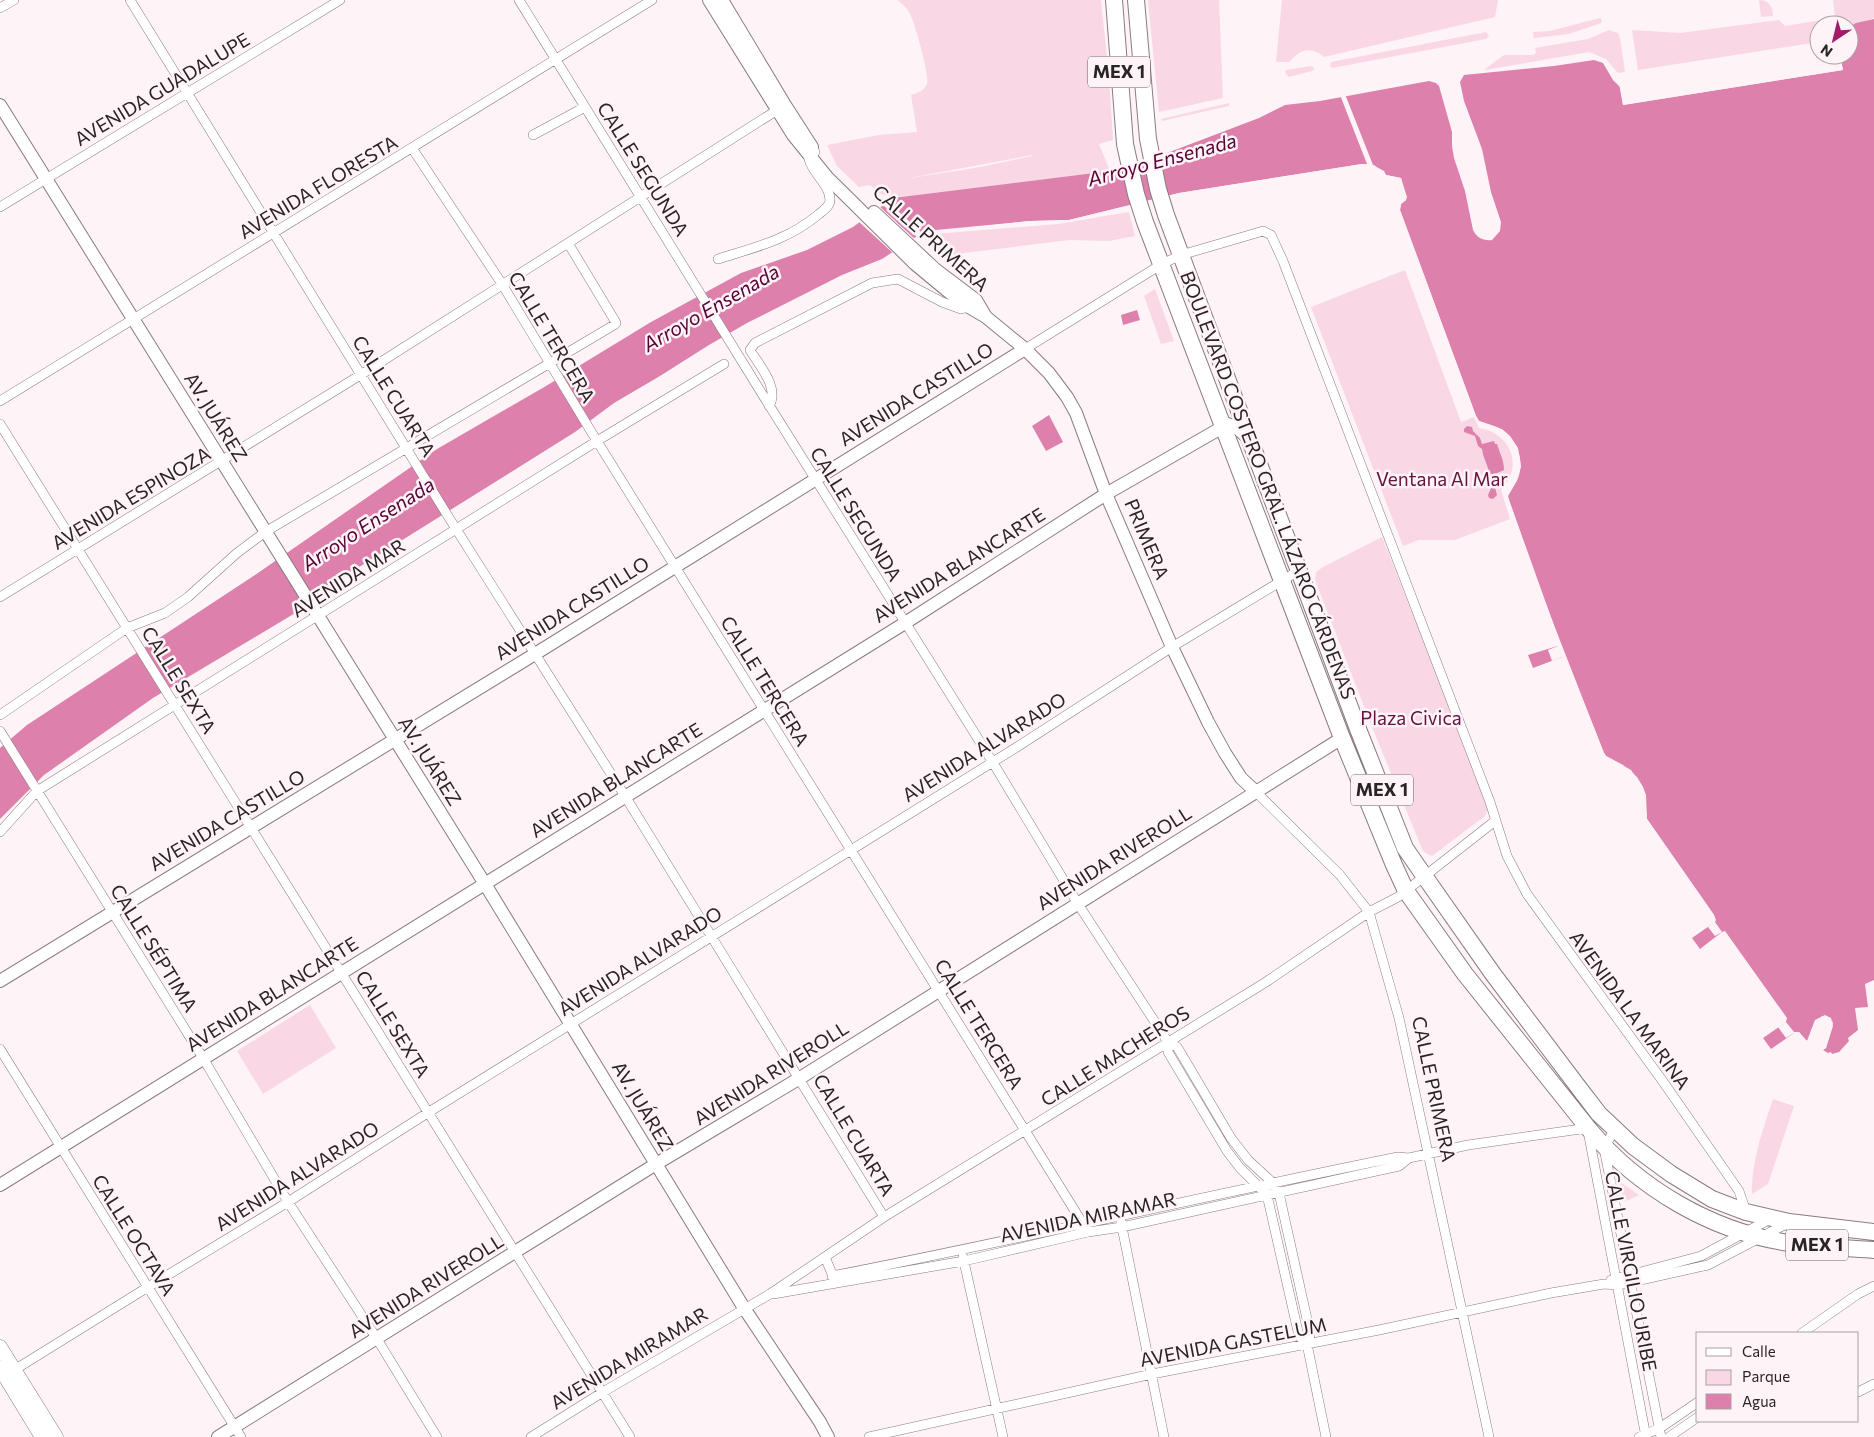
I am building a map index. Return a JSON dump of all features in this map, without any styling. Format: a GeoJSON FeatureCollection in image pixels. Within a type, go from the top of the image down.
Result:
{"type":"FeatureCollection","features":[{"type":"Feature","properties":{"kind":"highway","name":"BOULEVARD COSTERO GRAL. LÁZARO CÁRDENAS"},"geometry":{"type":"LineString","coordinates":[[1114,0],[1125,144],[1136,194],[1145,222],[1342,738],[1406,891],[1465,974],[1604,1148],[1636,1176],[1665,1196],[1709,1219],[1753,1235]]}},
{"type":"Feature","properties":{"kind":"highway","name":"BOULEVARD COSTERO GRAL. LÁZARO CÁRDENAS"},"geometry":{"type":"LineString","coordinates":[[1136,0],[1148,140],[1158,189],[1166,215],[1298,571],[1406,848],[1493,974],[1600,1114],[1615,1129],[1633,1146],[1671,1174],[1712,1199],[1746,1212],[1789,1222]]}},
{"type":"Feature","properties":{"kind":"highway","name":"MEX 1"},"geometry":{"type":"LineString","coordinates":[[1789,1222],[1874,1232]]}},
{"type":"Feature","properties":{"kind":"highway","name":"MEX 1"},"geometry":{"type":"LineString","coordinates":[[1753,1235],[1790,1243],[1874,1250]]}},
{"type":"Feature","properties":{"kind":"main road"},"geometry":{"type":"LineString","coordinates":[[709,0],[781,108]]}},
{"type":"Feature","properties":{"kind":"main road"},"geometry":{"type":"LineString","coordinates":[[723,0],[781,108]]}},
{"type":"Feature","properties":{"kind":"main road","name":"AV. JUÁREZ"},"geometry":{"type":"LineString","coordinates":[[0,105],[485,884],[744,1308],[828,1437]]}},
{"type":"Feature","properties":{"kind":"main road","name":"CALLE PRIMERA"},"geometry":{"type":"LineString","coordinates":[[781,108],[813,154],[841,182],[847,194],[918,260],[934,269],[986,317]]}},
{"type":"Feature","properties":{"kind":"main road","name":"PRIMERA"},"geometry":{"type":"LineString","coordinates":[[986,317],[1025,349],[1049,373],[1067,397],[1076,413],[1106,494],[1172,647],[1225,753],[1241,778],[1256,792]]}},
{"type":"Feature","properties":{"kind":"main road","name":"AVENIDA CASTILLO"},"geometry":{"type":"LineString","coordinates":[[0,981],[535,654],[1025,349]]}},
{"type":"Feature","properties":{"kind":"main road"},"geometry":{"type":"LineString","coordinates":[[1222,426],[1232,424],[1250,441]]}},
{"type":"Feature","properties":{"kind":"main road","name":"AVENIDA BLANCARTE"},"geometry":{"type":"LineString","coordinates":[[0,1185],[905,623],[1106,494],[1222,426]]}},
{"type":"Feature","properties":{"kind":"main road","name":"AVENIDA RIVEROLL"},"geometry":{"type":"LineString","coordinates":[[218,1437],[238,1432],[377,1339],[656,1164],[800,1078],[1342,738]]}},
{"type":"Feature","properties":{"kind":"main road"},"geometry":{"type":"LineString","coordinates":[[0,1347],[5,1373],[42,1437]]}},
{"type":"Feature","properties":{"kind":"main road"},"geometry":{"type":"LineString","coordinates":[[5,1373],[56,1437]]}},
{"type":"Feature","properties":{"kind":"street"},"geometry":{"type":"LineString","coordinates":[[0,8],[14,0]]}},
{"type":"Feature","properties":{"kind":"street","name":"CALLE CUARTA"},"geometry":{"type":"LineString","coordinates":[[130,0],[408,448],[451,521],[800,1078],[884,1217]]}},
{"type":"Feature","properties":{"kind":"street","name":"AVENIDA GUADALUPE"},"geometry":{"type":"LineString","coordinates":[[0,207],[340,0]]}},
{"type":"Feature","properties":{"kind":"street","name":"CALLE SEGUNDA"},"geometry":{"type":"LineString","coordinates":[[519,0],[769,406],[992,761],[1078,904],[1231,1138],[1248,1160],[1272,1182],[1279,1193],[1309,1328],[1310,1335],[1307,1344],[1326,1437]]}},
{"type":"Feature","properties":{"kind":"street","name":"AVENIDA FLORESTA"},"geometry":{"type":"LineString","coordinates":[[0,401],[652,0]]}},
{"type":"Feature","properties":{"kind":"street"},"geometry":{"type":"LineString","coordinates":[[533,135],[585,107]]}},
{"type":"Feature","properties":{"kind":"street","name":"AVENIDA ESPINOZA"},"geometry":{"type":"LineString","coordinates":[[0,597],[362,374],[781,108]]}},
{"type":"Feature","properties":{"kind":"street","name":"CALLE TERCERA"},"geometry":{"type":"LineString","coordinates":[[412,148],[502,284],[594,437],[1086,1228]]}},
{"type":"Feature","properties":{"kind":"street"},"geometry":{"type":"LineString","coordinates":[[718,259],[774,242],[802,228],[827,208],[830,203],[829,194],[810,163],[813,154]]}},
{"type":"Feature","properties":{"kind":"street","name":"AVENIDA LA MARINA"},"geometry":{"type":"LineString","coordinates":[[1181,255],[1263,231],[1271,235],[1283,261],[1490,802],[1507,856],[1527,894],[1664,1083],[1733,1183],[1742,1199],[1746,1212]]}},
{"type":"Feature","properties":{"kind":"street"},"geometry":{"type":"LineString","coordinates":[[0,715],[129,632],[165,613],[188,597],[237,553],[265,532],[550,365],[616,323],[568,243]]}},
{"type":"Feature","properties":{"kind":"street","name":"AVENIDA CASTILLO"},"geometry":{"type":"LineString","coordinates":[[1025,349],[1162,264],[1181,255]]}},
{"type":"Feature","properties":{"kind":"street"},"geometry":{"type":"LineString","coordinates":[[769,406],[773,400],[771,384],[750,350],[751,347],[755,343],[872,283],[898,279],[942,302],[962,309],[973,303]]}},
{"type":"Feature","properties":{"kind":"street","name":"AVENIDA MAR"},"geometry":{"type":"LineString","coordinates":[[0,832],[37,790],[174,703],[318,617],[457,530],[594,437],[724,364]]}},
{"type":"Feature","properties":{"kind":"street","name":"CALLE SEXTA"},"geometry":{"type":"LineString","coordinates":[[0,424],[630,1437]]}},
{"type":"Feature","properties":{"kind":"street","name":"AVENIDA ALVARADO"},"geometry":{"type":"LineString","coordinates":[[5,1373],[288,1202],[570,1023],[1017,747],[1172,647],[1298,571]]}},
{"type":"Feature","properties":{"kind":"street","name":"CALLE SÉPTIMA"},"geometry":{"type":"LineString","coordinates":[[0,731],[203,1058],[288,1202],[377,1339],[437,1437]]}},
{"type":"Feature","properties":{"kind":"street","name":"CALLE PRIMERA"},"geometry":{"type":"LineString","coordinates":[[1256,792],[1340,875],[1369,912],[1399,1018],[1490,1437]]}},
{"type":"Feature","properties":{"kind":"street","name":"CALLE MACHEROS"},"geometry":{"type":"LineString","coordinates":[[744,1308],[770,1294],[884,1217],[1025,1130],[1171,1047],[1369,912],[1398,897],[1495,821]]}},
{"type":"Feature","properties":{"kind":"street","name":"CALLE SEGUNDA"},"geometry":{"type":"LineString","coordinates":[[1171,1047],[1227,1151],[1240,1168],[1267,1195],[1299,1336],[1307,1344]]}},
{"type":"Feature","properties":{"kind":"street","name":"CALLE OCTAVA"},"geometry":{"type":"LineString","coordinates":[[0,1049],[238,1432]]}},
{"type":"Feature","properties":{"kind":"street"},"geometry":{"type":"LineString","coordinates":[[1588,1128],[1600,1114]]}},
{"type":"Feature","properties":{"kind":"street","name":"AVENIDA MIRAMAR"},"geometry":{"type":"LineString","coordinates":[[834,1280],[964,1261],[1086,1228],[1120,1216],[1272,1182],[1398,1157],[1409,1158],[1468,1144],[1588,1128]]}},
{"type":"Feature","properties":{"kind":"street","name":"CALLE VIRGILIO URIBE"},"geometry":{"type":"LineString","coordinates":[[1588,1128],[1643,1436]]}},
{"type":"Feature","properties":{"kind":"street","name":"CALLE VIRGILIO URIBE"},"geometry":{"type":"LineString","coordinates":[[1615,1129],[1604,1148],[1661,1432]]}},
{"type":"Feature","properties":{"kind":"street","name":"AVENIDA MIRAMAR"},"geometry":{"type":"LineString","coordinates":[[770,1294],[961,1251],[1086,1228],[1122,1227],[1400,1166],[1409,1158]]}},
{"type":"Feature","properties":{"kind":"street"},"geometry":{"type":"LineString","coordinates":[[1120,1216],[1164,1437]]}},
{"type":"Feature","properties":{"kind":"street"},"geometry":{"type":"LineString","coordinates":[[1629,1279],[1708,1265],[1753,1235],[1770,1219]]}},
{"type":"Feature","properties":{"kind":"street"},"geometry":{"type":"LineString","coordinates":[[1629,1279],[1701,1256],[1789,1222]]}},
{"type":"Feature","properties":{"kind":"street"},"geometry":{"type":"LineString","coordinates":[[961,1251],[998,1408],[1003,1437]]}},
{"type":"Feature","properties":{"kind":"street"},"geometry":{"type":"LineString","coordinates":[[1701,1256],[1708,1265]]}},
{"type":"Feature","properties":{"kind":"street"},"geometry":{"type":"LineString","coordinates":[[825,1257],[834,1280]]}},
{"type":"Feature","properties":{"kind":"street","name":"AVENIDA GASTELUM"},"geometry":{"type":"LineString","coordinates":[[869,1437],[1152,1374],[1629,1279]]}},
{"type":"Feature","properties":{"kind":"street"},"geometry":{"type":"LineString","coordinates":[[1803,1332],[1858,1294],[1874,1286]]}},
{"type":"Feature","properties":{"kind":"street","name":"AVENIDA MIRAMAR"},"geometry":{"type":"LineString","coordinates":[[531,1437],[744,1308]]}},
{"type":"Feature","properties":{"kind":"street"},"geometry":{"type":"LineString","coordinates":[[1859,1392],[1874,1384]]}},
{"type":"Feature","properties":{"kind":"street"},"geometry":{"type":"LineString","coordinates":[[1643,1436],[1661,1432],[1696,1404]]}},
{"type":"Feature","properties":{"kind":"street"},"geometry":{"type":"LineString","coordinates":[[1669,1437],[1696,1418]]}},
{"type":"Feature","properties":{"kind":"green space"},"geometry":{"type":"Polygon","coordinates":[[[897,0],[1101,0],[1113,140],[1099,144],[1110,171],[893,198],[881,194],[870,185],[859,187],[837,166],[827,145],[879,135],[917,132],[911,95],[920,91],[927,84],[922,50],[912,19],[905,6],[897,0]],[[1032,155],[904,179],[975,168],[1032,155]]]}},
{"type":"Feature","properties":{"kind":"green space"},"geometry":{"type":"Polygon","coordinates":[[[1148,0],[1219,0],[1223,98],[1159,112],[1148,0]]]}},
{"type":"Feature","properties":{"kind":"green space"},"geometry":{"type":"Polygon","coordinates":[[[1282,0],[1498,0],[1495,17],[1324,57],[1310,50],[1297,54],[1290,62],[1276,62],[1282,0]]]}},
{"type":"Feature","properties":{"kind":"green space"},"geometry":{"type":"Polygon","coordinates":[[[1759,0],[1765,1],[1770,5],[1773,16],[1761,17],[1759,0]]]}},
{"type":"Feature","properties":{"kind":"green space"},"geometry":{"type":"Polygon","coordinates":[[[1833,0],[1874,0],[1874,18],[1859,23],[1859,15],[1835,15],[1833,0]]]}},
{"type":"Feature","properties":{"kind":"green space"},"geometry":{"type":"Polygon","coordinates":[[[1600,18],[1602,20],[1601,23],[1569,34],[1534,38],[1533,32],[1550,31],[1600,18]]]}},
{"type":"Feature","properties":{"kind":"green space"},"geometry":{"type":"Polygon","coordinates":[[[1779,20],[1785,26],[1809,22],[1809,44],[1638,70],[1632,30],[1680,33],[1779,20]]]}},
{"type":"Feature","properties":{"kind":"green space"},"geometry":{"type":"Polygon","coordinates":[[[1609,30],[1618,33],[1620,38],[1625,72],[1618,73],[1606,59],[1589,52],[1485,70],[1504,55],[1533,55],[1536,53],[1535,48],[1588,39],[1609,30]]]}},
{"type":"Feature","properties":{"kind":"green space"},"geometry":{"type":"Polygon","coordinates":[[[1486,32],[1489,36],[1486,39],[1332,68],[1330,66],[1331,62],[1486,32]]]}},
{"type":"Feature","properties":{"kind":"green space"},"geometry":{"type":"Polygon","coordinates":[[[1311,66],[1314,68],[1312,71],[1289,77],[1285,73],[1286,70],[1311,66]]]}},
{"type":"Feature","properties":{"kind":"green space"},"geometry":{"type":"Polygon","coordinates":[[[1229,103],[1229,106],[1162,121],[1161,119],[1229,103]]]}},
{"type":"Feature","properties":{"kind":"green space"},"geometry":{"type":"Polygon","coordinates":[[[1129,212],[1135,236],[1109,241],[1070,240],[964,253],[949,260],[926,237],[934,234],[1058,224],[1129,212]]]}},
{"type":"Feature","properties":{"kind":"green space","name":"Ventana Al Mar"},"geometry":{"type":"Polygon","coordinates":[[[1405,270],[1461,422],[1474,417],[1479,428],[1499,436],[1506,443],[1513,461],[1508,481],[1501,490],[1510,519],[1455,540],[1419,540],[1403,546],[1311,307],[1405,270]]]}},
{"type":"Feature","properties":{"kind":"green space"},"geometry":{"type":"Polygon","coordinates":[[[1155,289],[1174,341],[1161,344],[1144,296],[1155,289]]]}},
{"type":"Feature","properties":{"kind":"green space","name":"Plaza Civica"},"geometry":{"type":"Polygon","coordinates":[[[1382,537],[1488,803],[1488,810],[1485,816],[1432,856],[1423,851],[1315,580],[1316,572],[1323,567],[1382,537]]]}},
{"type":"Feature","properties":{"kind":"green space"},"geometry":{"type":"Polygon","coordinates":[[[310,1005],[336,1048],[263,1094],[237,1051],[310,1005]]]}},
{"type":"Feature","properties":{"kind":"green space"},"geometry":{"type":"Polygon","coordinates":[[[1773,1099],[1794,1106],[1768,1184],[1752,1194],[1753,1170],[1773,1099]]]}},
{"type":"Feature","properties":{"kind":"green space"},"geometry":{"type":"Polygon","coordinates":[[[1620,1182],[1639,1195],[1624,1202],[1620,1182]]]}},
{"type":"Feature","properties":{"kind":"water","name":"Arroyo Ensenada"},"geometry":{"type":"Polygon","coordinates":[[[1874,19],[1874,980],[1865,984],[1868,1007],[1855,1008],[1858,1030],[1848,1038],[1849,1041],[1839,1052],[1832,1054],[1823,1050],[1826,1048],[1833,1022],[1822,1016],[1812,1028],[1808,1040],[1806,1041],[1799,1032],[1794,1033],[1771,1049],[1763,1038],[1786,1022],[1787,1018],[1725,931],[1700,949],[1692,938],[1715,922],[1714,915],[1647,819],[1646,795],[1637,777],[1604,753],[1565,656],[1533,668],[1528,655],[1561,645],[1508,496],[1519,475],[1519,453],[1512,439],[1507,434],[1501,429],[1479,421],[1476,416],[1400,210],[1401,204],[1406,200],[1401,178],[1386,175],[1374,165],[1362,164],[1179,193],[1069,220],[1030,221],[922,233],[882,259],[842,275],[747,323],[614,403],[575,432],[356,569],[308,602],[297,612],[153,698],[44,775],[0,819],[0,748],[27,725],[255,575],[437,449],[651,322],[741,273],[807,250],[853,227],[893,198],[1110,171],[1167,153],[1259,118],[1285,105],[1320,101],[1429,81],[1439,86],[1452,132],[1454,158],[1465,191],[1473,230],[1481,238],[1492,240],[1500,231],[1501,222],[1491,192],[1482,149],[1464,101],[1460,82],[1464,75],[1594,60],[1603,63],[1613,80],[1620,87],[1623,105],[1843,70],[1842,65],[1859,65],[1859,22],[1874,19]]]}},
{"type":"Feature","properties":{"kind":"water"},"geometry":{"type":"Polygon","coordinates":[[[1137,310],[1140,320],[1123,325],[1121,315],[1137,310]]]}},
{"type":"Feature","properties":{"kind":"water"},"geometry":{"type":"Polygon","coordinates":[[[1049,415],[1063,442],[1046,451],[1032,426],[1049,415]]]}},
{"type":"Feature","properties":{"kind":"water"},"geometry":{"type":"Polygon","coordinates":[[[1467,426],[1472,427],[1482,444],[1494,441],[1503,460],[1504,470],[1492,477],[1497,495],[1493,499],[1489,498],[1488,495],[1492,486],[1482,449],[1478,446],[1475,436],[1464,432],[1467,426]]]}},
{"type":"Feature","properties":{"kind":"pier"},"geometry":{"type":"Polygon","coordinates":[[[1839,65],[1842,65],[1843,70],[1623,105],[1619,83],[1622,87],[1625,102],[1840,68],[1839,65]]]}},
{"type":"Feature","properties":{"kind":"pier"},"geometry":{"type":"Polygon","coordinates":[[[1345,94],[1373,165],[1384,171],[1386,175],[1401,178],[1407,197],[1401,204],[1400,210],[1476,416],[1479,421],[1502,429],[1510,436],[1518,448],[1521,467],[1516,482],[1508,496],[1509,500],[1543,597],[1604,753],[1631,770],[1643,787],[1647,819],[1714,915],[1715,922],[1722,932],[1715,936],[1708,927],[1714,922],[1712,917],[1645,819],[1643,795],[1637,780],[1627,770],[1604,757],[1564,659],[1562,657],[1552,661],[1548,650],[1558,646],[1558,643],[1506,501],[1505,495],[1514,481],[1518,467],[1515,449],[1508,437],[1478,423],[1474,418],[1398,211],[1399,203],[1405,197],[1399,180],[1385,177],[1374,168],[1362,166],[1179,196],[1070,222],[1030,223],[926,233],[918,238],[881,203],[886,200],[922,233],[925,231],[1030,221],[1069,220],[1179,193],[1367,164],[1340,95],[1345,94]]]}},
{"type":"Feature","properties":{"kind":"pier"},"geometry":{"type":"Polygon","coordinates":[[[878,205],[916,240],[894,254],[858,221],[878,205]]]}},
{"type":"Feature","properties":{"kind":"pier"},"geometry":{"type":"Polygon","coordinates":[[[1825,1015],[1831,1018],[1833,1026],[1826,1048],[1823,1050],[1831,1025],[1829,1020],[1822,1018],[1817,1022],[1810,1041],[1807,1043],[1794,1033],[1786,1038],[1778,1027],[1786,1022],[1794,1032],[1799,1032],[1807,1041],[1815,1020],[1825,1015]]]}}]}
